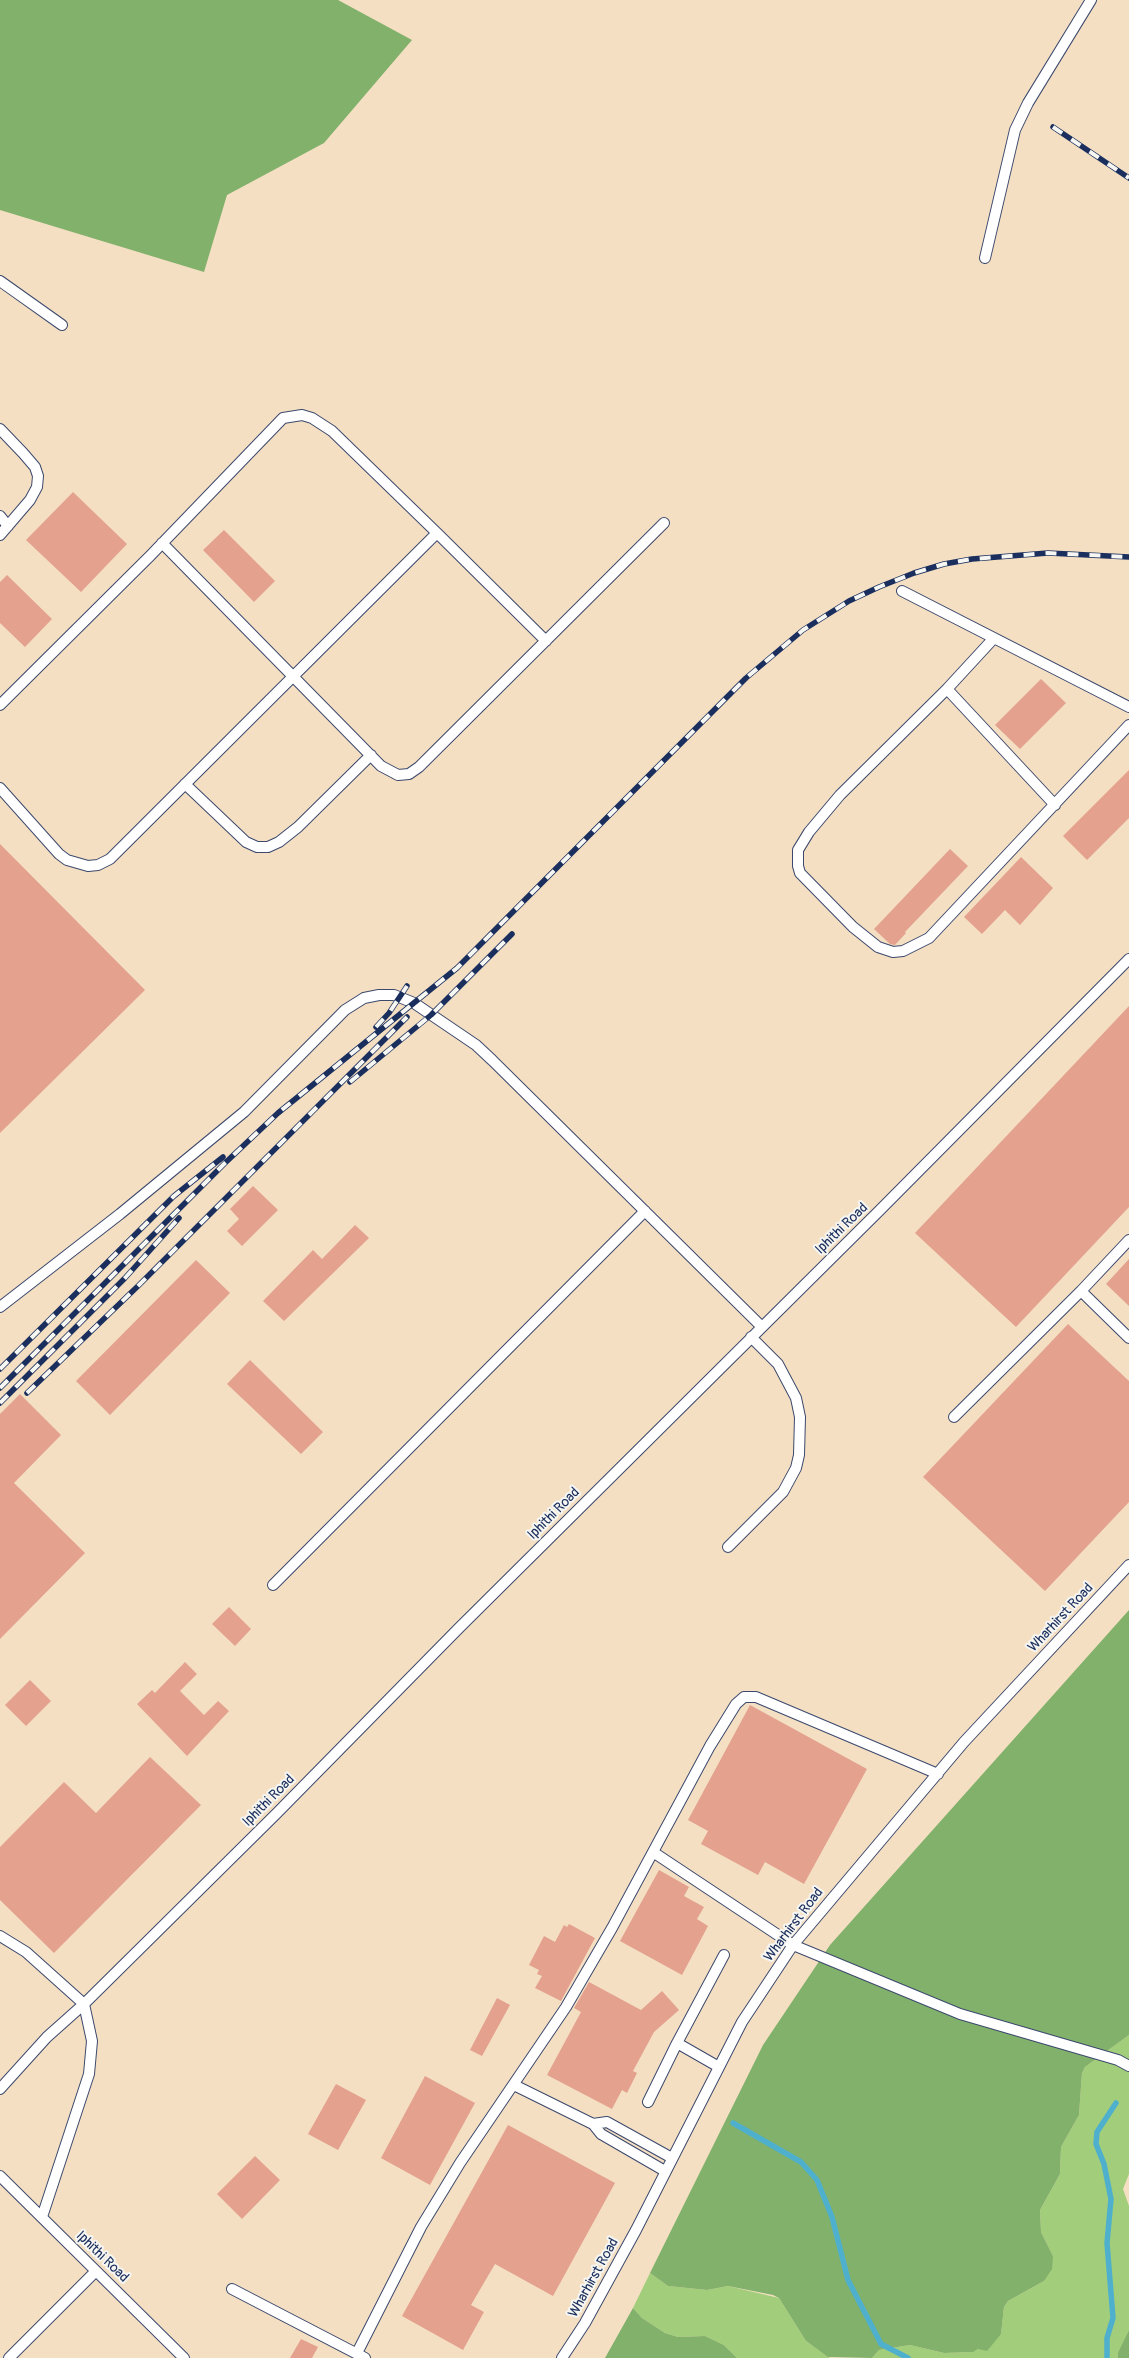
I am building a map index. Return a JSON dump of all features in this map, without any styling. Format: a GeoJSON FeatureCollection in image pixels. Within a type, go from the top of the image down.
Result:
{"type":"FeatureCollection","features":[{"type":"Feature","properties":{"kind":"lane"},"geometry":{"type":"LineString","coordinates":[[985,258],[1008,152],[1015,130],[1028,104],[1091,0]]}},
{"type":"Feature","properties":{"kind":"lane"},"geometry":{"type":"LineString","coordinates":[[0,281],[62,325]]}},
{"type":"Feature","properties":{"kind":"lane"},"geometry":{"type":"LineString","coordinates":[[0,705],[162,543],[283,418],[296,415],[312,418],[332,430],[546,641]]}},
{"type":"Feature","properties":{"kind":"lane"},"geometry":{"type":"LineString","coordinates":[[0,429],[24,453],[38,476],[37,487],[30,500],[0,535]]}},
{"type":"Feature","properties":{"kind":"lane"},"geometry":{"type":"LineString","coordinates":[[0,516],[8,526]]}},
{"type":"Feature","properties":{"kind":"lane"},"geometry":{"type":"LineString","coordinates":[[162,543],[387,771],[398,775],[409,774],[426,760],[664,523]]}},
{"type":"Feature","properties":{"kind":"lane"},"geometry":{"type":"LineString","coordinates":[[0,788],[59,854],[78,865],[88,866],[110,859],[437,533]]}},
{"type":"Feature","properties":{"kind":"lane"},"geometry":{"type":"LineString","coordinates":[[902,591],[1129,707]]}},
{"type":"Feature","properties":{"kind":"lane"},"geometry":{"type":"LineString","coordinates":[[994,638],[840,795],[809,832],[798,850],[800,873],[867,940],[886,950],[903,951],[929,938],[1129,725]]}},
{"type":"Feature","properties":{"kind":"lane"},"geometry":{"type":"LineString","coordinates":[[946,689],[1055,805]]}},
{"type":"Feature","properties":{"kind":"lane"},"geometry":{"type":"LineString","coordinates":[[185,784],[246,842],[257,847],[268,847],[279,842],[298,827],[371,755]]}},
{"type":"Feature","properties":{"kind":"lane","name":"Iphithi Road"},"geometry":{"type":"LineString","coordinates":[[0,2089],[47,2037],[84,2004],[1129,959]]}},
{"type":"Feature","properties":{"kind":"lane"},"geometry":{"type":"LineString","coordinates":[[0,1307],[120,1214],[244,1112],[345,1010],[364,998],[394,995],[414,1003],[476,1045],[762,1327]]}},
{"type":"Feature","properties":{"kind":"lane"},"geometry":{"type":"LineString","coordinates":[[273,1585],[645,1211]]}},
{"type":"Feature","properties":{"kind":"lane"},"geometry":{"type":"LineString","coordinates":[[954,1417],[1081,1291],[1129,1240]]}},
{"type":"Feature","properties":{"kind":"lane"},"geometry":{"type":"LineString","coordinates":[[1081,1291],[1129,1338]]}},
{"type":"Feature","properties":{"kind":"lane"},"geometry":{"type":"LineString","coordinates":[[728,1547],[783,1492],[796,1468],[799,1455],[800,1417],[796,1398],[778,1364],[751,1337]]}},
{"type":"Feature","properties":{"kind":"lane","name":"Wharhirst Road"},"geometry":{"type":"LineString","coordinates":[[562,2358],[585,2323],[742,2022],[793,1945],[964,1742],[1129,1565]]}},
{"type":"Feature","properties":{"kind":"lane"},"geometry":{"type":"LineString","coordinates":[[232,2288],[361,2355],[421,2227],[460,2164],[570,1999],[612,1928],[710,1746],[736,1704],[744,1697],[756,1696],[938,1774]]}},
{"type":"Feature","properties":{"kind":"lane"},"geometry":{"type":"LineString","coordinates":[[653,1852],[793,1945],[960,2014],[1118,2060],[1129,2066]]}},
{"type":"Feature","properties":{"kind":"lane"},"geometry":{"type":"LineString","coordinates":[[0,1936],[26,1952],[84,2004],[92,2041],[89,2074],[42,2217]]}},
{"type":"Feature","properties":{"kind":"lane"},"geometry":{"type":"LineString","coordinates":[[648,2102],[724,1955]]}},
{"type":"Feature","properties":{"kind":"lane"},"geometry":{"type":"LineString","coordinates":[[677,2043],[719,2067]]}},
{"type":"Feature","properties":{"kind":"lane"},"geometry":{"type":"LineString","coordinates":[[514,2085],[593,2124],[601,2134],[665,2171]]}},
{"type":"Feature","properties":{"kind":"lane"},"geometry":{"type":"LineString","coordinates":[[593,2124],[607,2122],[672,2158]]}},
{"type":"Feature","properties":{"kind":"lane","name":"Iphithi Road"},"geometry":{"type":"LineString","coordinates":[[0,2176],[184,2358]]}},
{"type":"Feature","properties":{"kind":"lane"},"geometry":{"type":"LineString","coordinates":[[9,2358],[96,2271]]}},
{"type":"Feature","properties":{"kind":"green space"},"geometry":{"type":"Polygon","coordinates":[[[0,0],[338,0],[412,40],[324,143],[227,195],[204,272],[0,210],[0,0]]]}},
{"type":"Feature","properties":{"kind":"green space"},"geometry":{"type":"Polygon","coordinates":[[[1129,1610],[1129,2035],[1085,2067],[1082,2073],[1079,2115],[1061,2147],[1060,2174],[1040,2210],[1041,2232],[1053,2256],[1052,2269],[1044,2281],[1008,2301],[1004,2307],[1001,2334],[987,2351],[978,2349],[973,2352],[944,2353],[910,2345],[879,2350],[872,2358],[828,2357],[806,2341],[779,2298],[773,2295],[728,2286],[707,2290],[668,2286],[650,2273],[763,2045],[830,1945],[1129,1610]]]}},
{"type":"Feature","properties":{"kind":"green space"},"geometry":{"type":"Polygon","coordinates":[[[1129,2035],[1129,2174],[1123,2189],[1129,2206],[1129,2330],[1118,2358],[872,2358],[879,2350],[910,2345],[944,2353],[972,2352],[1001,2334],[1004,2307],[1008,2301],[1044,2281],[1053,2256],[1041,2232],[1040,2210],[1060,2174],[1061,2147],[1079,2115],[1082,2073],[1085,2067],[1129,2035]]]}},
{"type":"Feature","properties":{"kind":"green space"},"geometry":{"type":"Polygon","coordinates":[[[650,2273],[668,2286],[707,2290],[728,2286],[779,2298],[806,2341],[830,2358],[737,2358],[724,2345],[705,2336],[678,2337],[665,2333],[642,2318],[633,2308],[650,2273]]]}},
{"type":"Feature","properties":{"kind":"green space"},"geometry":{"type":"Polygon","coordinates":[[[633,2308],[642,2318],[665,2333],[678,2337],[705,2336],[724,2345],[737,2358],[605,2358],[633,2308]]]}},
{"type":"Feature","properties":{"kind":"green space"},"geometry":{"type":"Polygon","coordinates":[[[1129,2330],[1129,2358],[1118,2358],[1118,2353],[1129,2330]]]}},
{"type":"Feature","properties":{"kind":"building"},"geometry":{"type":"Polygon","coordinates":[[[73,492],[127,544],[81,592],[26,540],[73,492]]]}},
{"type":"Feature","properties":{"kind":"building"},"geometry":{"type":"Polygon","coordinates":[[[224,530],[275,581],[254,602],[203,550],[224,530]]]}},
{"type":"Feature","properties":{"kind":"building"},"geometry":{"type":"Polygon","coordinates":[[[7,575],[52,619],[25,647],[0,623],[0,582],[7,575]]]}},
{"type":"Feature","properties":{"kind":"building"},"geometry":{"type":"Polygon","coordinates":[[[1041,679],[1066,703],[1020,749],[995,725],[1041,679]]]}},
{"type":"Feature","properties":{"kind":"building"},"geometry":{"type":"Polygon","coordinates":[[[1129,770],[1129,818],[1087,860],[1063,836],[1129,770]]]}},
{"type":"Feature","properties":{"kind":"building"},"geometry":{"type":"Polygon","coordinates":[[[0,844],[145,990],[0,1133],[0,844]]]}},
{"type":"Feature","properties":{"kind":"building"},"geometry":{"type":"Polygon","coordinates":[[[950,849],[968,866],[895,945],[890,944],[874,929],[950,849]]]}},
{"type":"Feature","properties":{"kind":"building"},"geometry":{"type":"Polygon","coordinates":[[[1021,857],[1053,888],[1020,925],[1005,910],[982,934],[964,917],[1021,857]]]}},
{"type":"Feature","properties":{"kind":"building"},"geometry":{"type":"Polygon","coordinates":[[[1129,1006],[1129,1207],[1016,1327],[915,1233],[1129,1006]]]}},
{"type":"Feature","properties":{"kind":"building"},"geometry":{"type":"Polygon","coordinates":[[[253,1186],[278,1210],[242,1246],[227,1231],[239,1219],[230,1209],[253,1186]]]}},
{"type":"Feature","properties":{"kind":"building"},"geometry":{"type":"Polygon","coordinates":[[[355,1225],[369,1238],[284,1321],[263,1301],[313,1250],[322,1259],[355,1225]]]}},
{"type":"Feature","properties":{"kind":"building"},"geometry":{"type":"Polygon","coordinates":[[[1129,1259],[1129,1306],[1106,1284],[1129,1259]]]}},
{"type":"Feature","properties":{"kind":"building"},"geometry":{"type":"Polygon","coordinates":[[[196,1260],[230,1293],[110,1415],[76,1381],[196,1260]]]}},
{"type":"Feature","properties":{"kind":"building"},"geometry":{"type":"Polygon","coordinates":[[[1068,1324],[1129,1381],[1129,1502],[1045,1591],[923,1477],[1068,1324]]]}},
{"type":"Feature","properties":{"kind":"building"},"geometry":{"type":"Polygon","coordinates":[[[250,1360],[323,1432],[301,1454],[227,1384],[250,1360]]]}},
{"type":"Feature","properties":{"kind":"building"},"geometry":{"type":"Polygon","coordinates":[[[20,1394],[61,1435],[14,1483],[85,1553],[0,1639],[0,1414],[20,1394]]]}},
{"type":"Feature","properties":{"kind":"building"},"geometry":{"type":"Polygon","coordinates":[[[229,1607],[251,1629],[235,1646],[212,1624],[229,1607]]]}},
{"type":"Feature","properties":{"kind":"building"},"geometry":{"type":"Polygon","coordinates":[[[185,1662],[197,1674],[180,1691],[204,1715],[218,1701],[229,1711],[187,1756],[137,1704],[152,1690],[155,1693],[185,1662]]]}},
{"type":"Feature","properties":{"kind":"building"},"geometry":{"type":"Polygon","coordinates":[[[30,1680],[51,1701],[26,1726],[5,1705],[30,1680]]]}},
{"type":"Feature","properties":{"kind":"building"},"geometry":{"type":"Polygon","coordinates":[[[750,1705],[867,1769],[804,1884],[765,1862],[758,1875],[701,1844],[708,1831],[688,1820],[750,1705]]]}},
{"type":"Feature","properties":{"kind":"building"},"geometry":{"type":"Polygon","coordinates":[[[150,1757],[201,1805],[54,1953],[0,1900],[0,1847],[64,1782],[96,1813],[150,1757]]]}},
{"type":"Feature","properties":{"kind":"building"},"geometry":{"type":"Polygon","coordinates":[[[659,1870],[689,1887],[684,1896],[704,1907],[697,1919],[708,1926],[682,1975],[620,1941],[659,1870]]]}},
{"type":"Feature","properties":{"kind":"building"},"geometry":{"type":"Polygon","coordinates":[[[569,1924],[595,1938],[561,2001],[535,1988],[542,1976],[537,1974],[539,1970],[529,1965],[544,1936],[555,1942],[564,1925],[567,1927],[569,1924]]]}},
{"type":"Feature","properties":{"kind":"building"},"geometry":{"type":"Polygon","coordinates":[[[589,1982],[641,2010],[662,1991],[679,2010],[654,2032],[633,2071],[637,2073],[627,2093],[622,2090],[612,2109],[547,2075],[581,2012],[574,2008],[589,1982]]]}},
{"type":"Feature","properties":{"kind":"building"},"geometry":{"type":"Polygon","coordinates":[[[497,1998],[510,2005],[482,2056],[470,2050],[497,1998]]]}},
{"type":"Feature","properties":{"kind":"building"},"geometry":{"type":"Polygon","coordinates":[[[425,2076],[475,2103],[430,2185],[381,2158],[425,2076]]]}},
{"type":"Feature","properties":{"kind":"building"},"geometry":{"type":"Polygon","coordinates":[[[336,2084],[366,2100],[338,2150],[308,2134],[336,2084]]]}},
{"type":"Feature","properties":{"kind":"building"},"geometry":{"type":"Polygon","coordinates":[[[508,2125],[615,2183],[553,2296],[495,2264],[471,2305],[484,2312],[463,2350],[402,2316],[508,2125]]]}},
{"type":"Feature","properties":{"kind":"building"},"geometry":{"type":"Polygon","coordinates":[[[255,2156],[280,2180],[242,2219],[217,2194],[255,2156]]]}},
{"type":"Feature","properties":{"kind":"building"},"geometry":{"type":"Polygon","coordinates":[[[301,2339],[318,2347],[312,2358],[290,2358],[301,2339]]]}},
{"type":"Feature","properties":{"kind":"waterway"},"geometry":{"type":"LineString","coordinates":[[1107,2358],[1107,2338],[1113,2318],[1107,2243],[1111,2199],[1104,2164],[1096,2144],[1097,2132],[1116,2103]]}},
{"type":"Feature","properties":{"kind":"waterway"},"geometry":{"type":"LineString","coordinates":[[733,2123],[801,2162],[817,2180],[832,2217],[848,2280],[881,2344],[908,2358]]}},
{"type":"Feature","properties":{"kind":"railway"},"geometry":{"type":"LineString","coordinates":[[1053,127],[1129,178]]}},
{"type":"Feature","properties":{"kind":"railway"},"geometry":{"type":"LineString","coordinates":[[0,1388],[225,1163],[278,1113],[457,968],[746,678],[803,630],[849,601],[914,573],[944,564],[972,559],[1048,553],[1129,557]]}},
{"type":"Feature","properties":{"kind":"railway"},"geometry":{"type":"LineString","coordinates":[[350,1082],[431,1015],[512,934]]}},
{"type":"Feature","properties":{"kind":"railway"},"geometry":{"type":"LineString","coordinates":[[376,1027],[389,1013],[407,986]]}},
{"type":"Feature","properties":{"kind":"railway"},"geometry":{"type":"LineString","coordinates":[[27,1393],[138,1286],[407,1017]]}},
{"type":"Feature","properties":{"kind":"railway"},"geometry":{"type":"LineString","coordinates":[[0,1369],[174,1196],[223,1157]]}},
{"type":"Feature","properties":{"kind":"railway"},"geometry":{"type":"LineString","coordinates":[[0,1403],[125,1278],[179,1218]]}}]}
